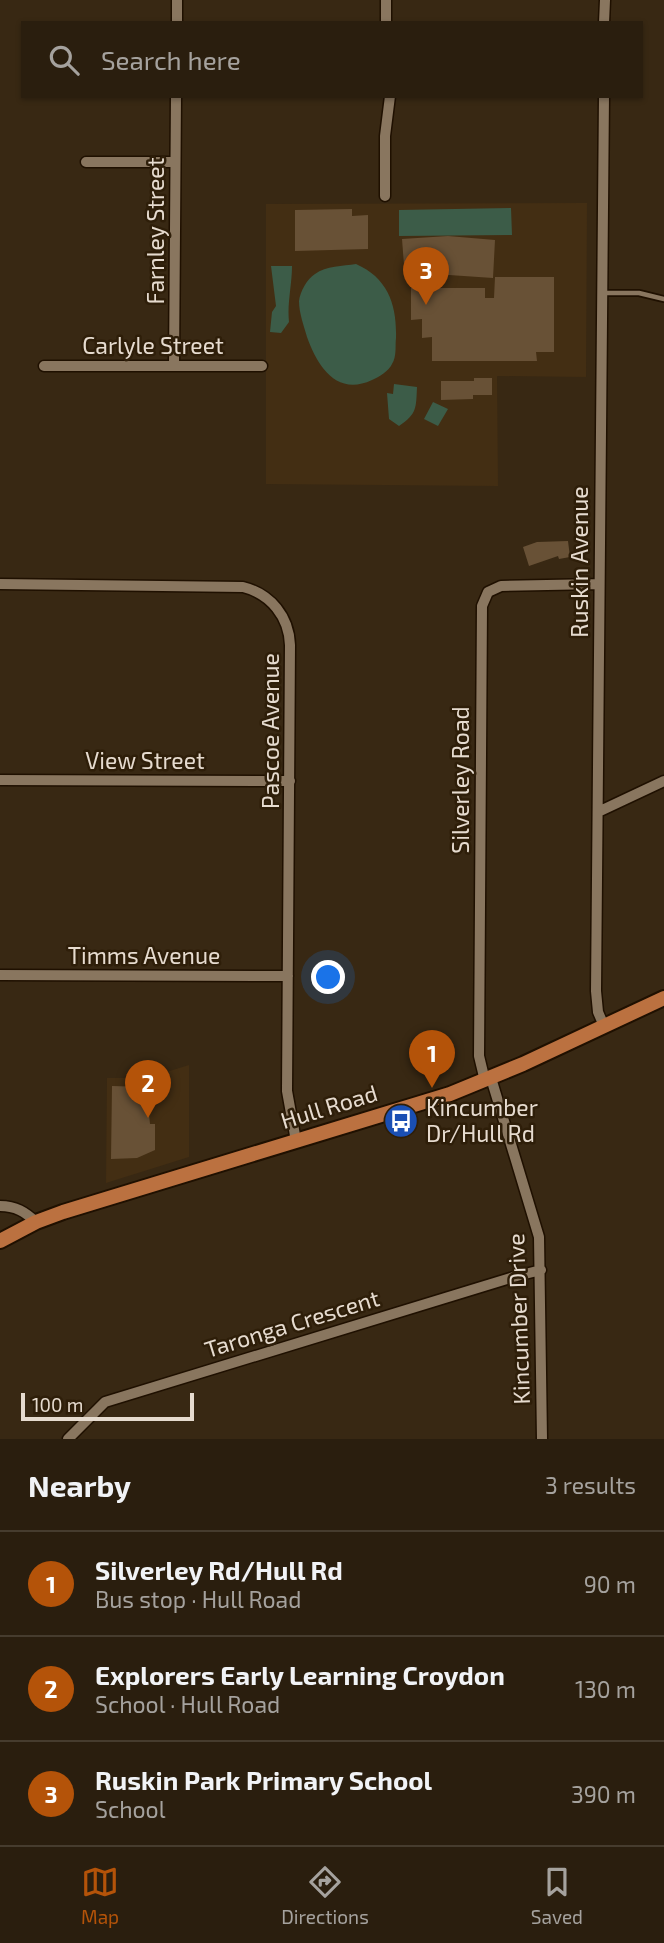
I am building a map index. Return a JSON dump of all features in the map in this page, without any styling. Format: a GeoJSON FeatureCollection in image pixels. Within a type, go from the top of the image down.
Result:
{"type":"FeatureCollection","features":[{"type":"Feature","properties":{"kind":"main road","name":"Hull Road"},"geometry":{"type":"LineString","coordinates":[[0,1241],[36,1222],[488,1079],[664,998]]}},
{"type":"Feature","properties":{"kind":"street"},"geometry":{"type":"LineString","coordinates":[[177,0],[177,21]]}},
{"type":"Feature","properties":{"kind":"street"},"geometry":{"type":"LineString","coordinates":[[386,0],[386,21]]}},
{"type":"Feature","properties":{"kind":"street"},"geometry":{"type":"LineString","coordinates":[[604,0],[604,21]]}},
{"type":"Feature","properties":{"kind":"street","name":"Farnley Street"},"geometry":{"type":"LineString","coordinates":[[174,365],[176,98]]}},
{"type":"Feature","properties":{"kind":"street"},"geometry":{"type":"LineString","coordinates":[[385,196],[390,98]]}},
{"type":"Feature","properties":{"kind":"street","name":"Ruskin Avenue"},"geometry":{"type":"LineString","coordinates":[[604,98],[597,1003],[604,1026]]}},
{"type":"Feature","properties":{"kind":"street"},"geometry":{"type":"LineString","coordinates":[[86,162],[176,162]]}},
{"type":"Feature","properties":{"kind":"street","name":"Carlyle Street"},"geometry":{"type":"LineString","coordinates":[[44,366],[262,366]]}},
{"type":"Feature","properties":{"kind":"street","name":"Pascoe Avenue"},"geometry":{"type":"LineString","coordinates":[[0,584],[251,589],[266,596],[288,625],[290,782],[287,1091],[296,1141]]}},
{"type":"Feature","properties":{"kind":"street","name":"Silverley Road"},"geometry":{"type":"LineString","coordinates":[[488,1079],[479,1056],[482,606],[488,592],[501,586],[599,584]]}},
{"type":"Feature","properties":{"kind":"street","name":"View Street"},"geometry":{"type":"LineString","coordinates":[[0,780],[290,782]]}},
{"type":"Feature","properties":{"kind":"street"},"geometry":{"type":"LineString","coordinates":[[598,812],[664,781]]}},
{"type":"Feature","properties":{"kind":"street","name":"Timms Avenue"},"geometry":{"type":"LineString","coordinates":[[0,975],[288,976]]}},
{"type":"Feature","properties":{"kind":"street","name":"Kincumber Drive"},"geometry":{"type":"LineString","coordinates":[[488,1079],[539,1237],[542,1439]]}},
{"type":"Feature","properties":{"kind":"street"},"geometry":{"type":"LineString","coordinates":[[0,1206],[9,1206],[25,1212],[36,1222]]}},
{"type":"Feature","properties":{"kind":"street","name":"Taronga Crescent"},"geometry":{"type":"LineString","coordinates":[[68,1439],[105,1402],[541,1270]]}},
{"type":"Feature","properties":{"kind":"lane"},"geometry":{"type":"LineString","coordinates":[[602,293],[639,293],[664,299]]}},
{"type":"Feature","properties":{"kind":"shaded area"},"geometry":{"type":"Polygon","coordinates":[[[587,203],[586,377],[497,376],[498,486],[266,484],[266,204],[587,203]]]}},
{"type":"Feature","properties":{"kind":"shaded area"},"geometry":{"type":"Polygon","coordinates":[[[189,1065],[189,1157],[106,1183],[107,1078],[147,1078],[189,1065]]]}},
{"type":"Feature","properties":{"kind":"green space"},"geometry":{"type":"Polygon","coordinates":[[[511,208],[512,235],[399,236],[399,210],[511,208]]]}},
{"type":"Feature","properties":{"kind":"green space"},"geometry":{"type":"Polygon","coordinates":[[[356,264],[376,277],[388,294],[395,314],[396,351],[392,364],[384,374],[359,384],[348,384],[330,375],[316,358],[307,337],[299,301],[304,286],[319,271],[356,264]]]}},
{"type":"Feature","properties":{"kind":"green space"},"geometry":{"type":"Polygon","coordinates":[[[271,266],[292,266],[289,322],[281,333],[270,332],[272,312],[276,306],[271,266]]]}},
{"type":"Feature","properties":{"kind":"green space"},"geometry":{"type":"Polygon","coordinates":[[[394,384],[417,387],[414,410],[399,426],[389,419],[387,393],[393,394],[394,384]]]}},
{"type":"Feature","properties":{"kind":"green space"},"geometry":{"type":"Polygon","coordinates":[[[433,402],[448,409],[438,426],[424,419],[433,402]]]}},
{"type":"Feature","properties":{"kind":"building"},"geometry":{"type":"Polygon","coordinates":[[[352,209],[352,216],[368,215],[368,249],[295,251],[295,210],[352,209]]]}},
{"type":"Feature","properties":{"kind":"building"},"geometry":{"type":"Polygon","coordinates":[[[448,236],[495,240],[493,278],[449,275],[405,278],[402,239],[448,236]]]}},
{"type":"Feature","properties":{"kind":"building"},"geometry":{"type":"Polygon","coordinates":[[[495,277],[554,277],[554,352],[536,352],[537,361],[432,361],[432,337],[422,338],[422,319],[411,320],[411,288],[485,288],[485,298],[494,298],[495,277]]]}},
{"type":"Feature","properties":{"kind":"building"},"geometry":{"type":"Polygon","coordinates":[[[474,378],[492,378],[492,395],[473,395],[473,399],[441,400],[441,381],[474,381],[474,378]]]}},
{"type":"Feature","properties":{"kind":"building"},"geometry":{"type":"Polygon","coordinates":[[[568,541],[570,557],[559,559],[558,556],[529,566],[523,547],[537,542],[568,541]]]}},
{"type":"Feature","properties":{"kind":"building"},"geometry":{"type":"Polygon","coordinates":[[[112,1086],[146,1087],[150,1124],[155,1124],[155,1150],[137,1158],[111,1159],[112,1086]]]}},
{"type":"Feature","properties":{"kind":"place","name":"Ruskin Park Primary School"},"geometry":{"type":"Point","coordinates":[426,305]}},
{"type":"Feature","properties":{"kind":"place","name":"Silverley Rd/Hull Rd"},"geometry":{"type":"Point","coordinates":[432,1088]}},
{"type":"Feature","properties":{"kind":"place","name":"Explorers Early Learning Croydon"},"geometry":{"type":"Point","coordinates":[148,1118]}},
{"type":"Feature","properties":{"kind":"place","name":"Kincumber Dr/Hull Rd"},"geometry":{"type":"Point","coordinates":[401,1121]}}]}
